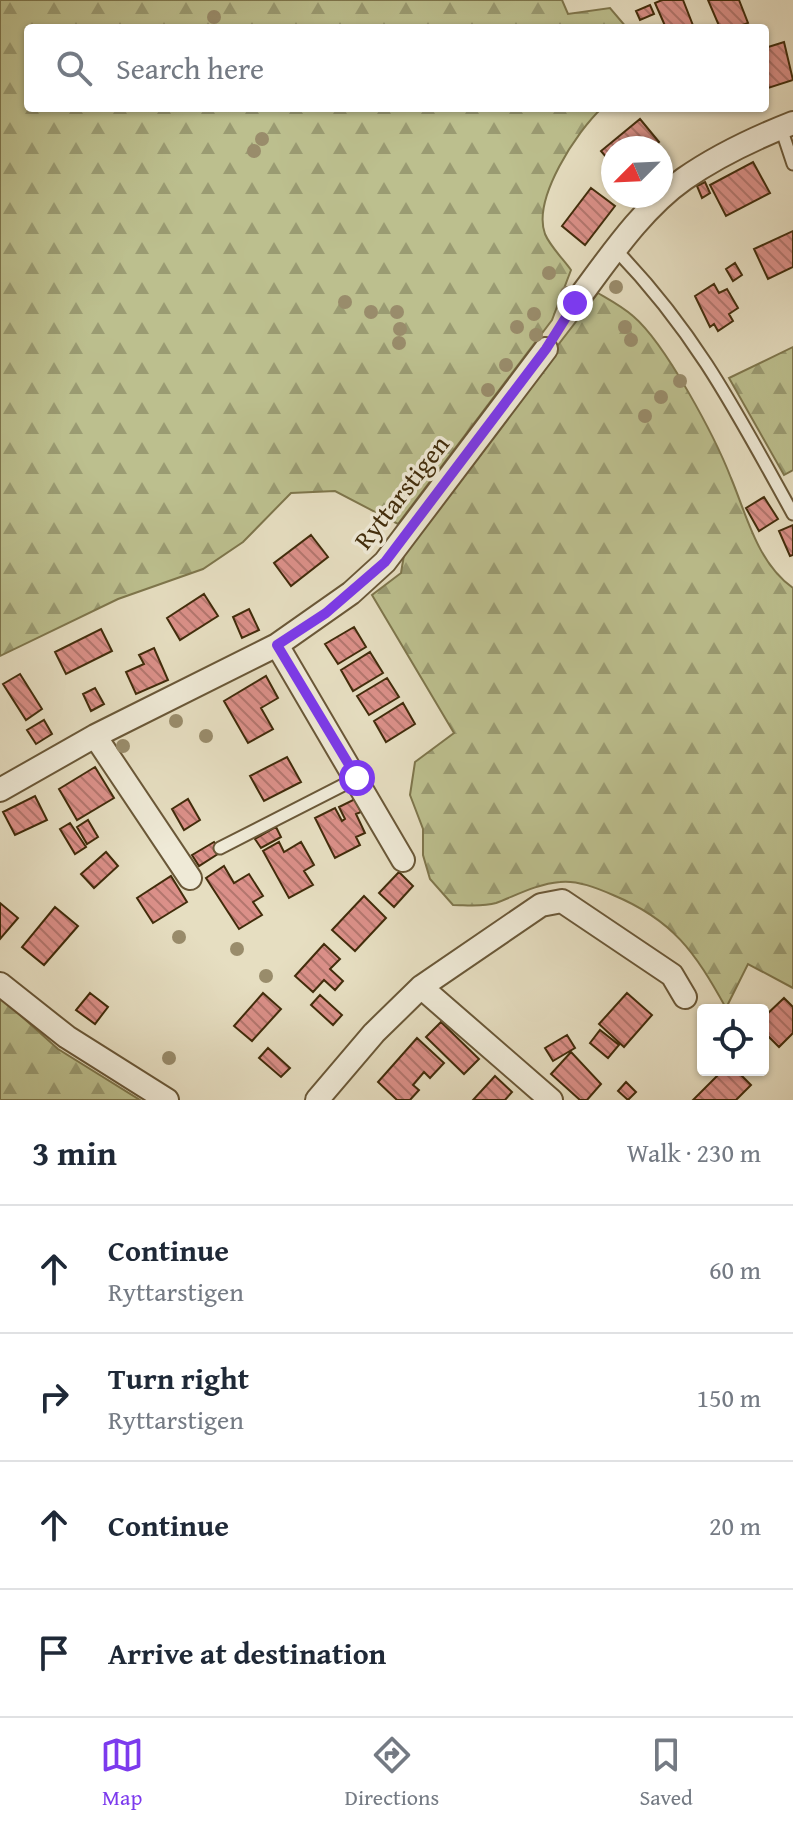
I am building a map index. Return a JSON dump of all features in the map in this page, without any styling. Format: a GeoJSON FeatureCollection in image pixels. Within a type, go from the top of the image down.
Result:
{"type":"FeatureCollection","features":[{"type":"Feature","properties":{"kind":"street"},"geometry":{"type":"LineString","coordinates":[[575,303],[616,250],[681,181],[787,126]]}},
{"type":"Feature","properties":{"kind":"street","name":"Ryttarstigen"},"geometry":{"type":"LineString","coordinates":[[0,790],[95,736],[277,645],[334,606],[385,562],[546,349]]}},
{"type":"Feature","properties":{"kind":"street"},"geometry":{"type":"LineString","coordinates":[[277,645],[403,860]]}},
{"type":"Feature","properties":{"kind":"street"},"geometry":{"type":"LineString","coordinates":[[95,736],[190,878]]}},
{"type":"Feature","properties":{"kind":"street"},"geometry":{"type":"LineString","coordinates":[[317,1100],[384,1021],[421,987],[541,905],[562,901],[672,975],[685,997]]}},
{"type":"Feature","properties":{"kind":"street"},"geometry":{"type":"LineString","coordinates":[[0,984],[67,1037],[167,1100]]}},
{"type":"Feature","properties":{"kind":"street"},"geometry":{"type":"LineString","coordinates":[[421,987],[551,1100]]}},
{"type":"Feature","properties":{"kind":"lane"},"geometry":{"type":"LineString","coordinates":[[787,126],[793,164]]}},
{"type":"Feature","properties":{"kind":"lane"},"geometry":{"type":"LineString","coordinates":[[616,250],[659,294],[715,371],[793,514]]}},
{"type":"Feature","properties":{"kind":"lane"},"geometry":{"type":"LineString","coordinates":[[220,848],[357,778]]}},
{"type":"Feature","properties":{"kind":"path"},"geometry":{"type":"LineString","coordinates":[[546,349],[575,303]]}},
{"type":"Feature","properties":{"kind":"green space"},"geometry":{"type":"Polygon","coordinates":[[[0,0],[562,0],[568,14],[610,8],[624,24],[24,24],[24,112],[598,112],[559,166],[545,203],[545,234],[571,270],[552,320],[398,524],[335,491],[291,493],[243,542],[203,569],[118,599],[0,656],[0,0]]]}},
{"type":"Feature","properties":{"kind":"green space"},"geometry":{"type":"Polygon","coordinates":[[[598,293],[633,316],[646,329],[674,369],[714,439],[754,538],[770,565],[793,588],[793,988],[748,964],[728,1004],[724,1004],[704,970],[667,927],[634,905],[594,887],[580,883],[552,883],[496,903],[453,905],[430,879],[423,855],[423,829],[410,795],[415,762],[454,733],[372,595],[401,573],[406,543],[598,293]]]}},
{"type":"Feature","properties":{"kind":"green space"},"geometry":{"type":"Polygon","coordinates":[[[793,347],[793,470],[784,475],[729,378],[793,347]]]}},
{"type":"Feature","properties":{"kind":"green space"},"geometry":{"type":"Polygon","coordinates":[[[0,997],[58,1049],[140,1100],[0,1100],[0,997]]]}},
{"type":"Feature","properties":{"kind":"building"},"geometry":{"type":"Polygon","coordinates":[[[683,0],[692,24],[664,24],[655,3],[683,0]]]}},
{"type":"Feature","properties":{"kind":"building"},"geometry":{"type":"Polygon","coordinates":[[[708,0],[739,0],[748,23],[718,24],[708,0]]]}},
{"type":"Feature","properties":{"kind":"building"},"geometry":{"type":"Polygon","coordinates":[[[650,5],[654,14],[640,20],[636,11],[650,5]]]}},
{"type":"Feature","properties":{"kind":"building"},"geometry":{"type":"Polygon","coordinates":[[[784,42],[793,80],[769,88],[769,47],[784,42]]]}},
{"type":"Feature","properties":{"kind":"building"},"geometry":{"type":"Polygon","coordinates":[[[640,119],[654,136],[619,136],[640,119]]]}},
{"type":"Feature","properties":{"kind":"building"},"geometry":{"type":"Polygon","coordinates":[[[753,162],[770,193],[726,216],[710,185],[753,162]]]}},
{"type":"Feature","properties":{"kind":"building"},"geometry":{"type":"Polygon","coordinates":[[[705,182],[710,193],[702,198],[697,186],[705,182]]]}},
{"type":"Feature","properties":{"kind":"building"},"geometry":{"type":"Polygon","coordinates":[[[591,188],[601,196],[601,208],[613,208],[585,245],[562,226],[591,188]]]}},
{"type":"Feature","properties":{"kind":"building"},"geometry":{"type":"Polygon","coordinates":[[[793,231],[793,267],[768,279],[754,249],[793,231]]]}},
{"type":"Feature","properties":{"kind":"building"},"geometry":{"type":"Polygon","coordinates":[[[735,263],[742,275],[733,281],[726,269],[735,263]]]}},
{"type":"Feature","properties":{"kind":"building"},"geometry":{"type":"Polygon","coordinates":[[[714,284],[719,293],[727,289],[738,308],[729,314],[733,321],[718,331],[714,324],[710,327],[695,296],[714,284]]]}},
{"type":"Feature","properties":{"kind":"building"},"geometry":{"type":"Polygon","coordinates":[[[764,497],[778,519],[759,531],[746,508],[764,497]]]}},
{"type":"Feature","properties":{"kind":"building"},"geometry":{"type":"Polygon","coordinates":[[[793,525],[793,555],[790,556],[779,531],[793,525]]]}},
{"type":"Feature","properties":{"kind":"building"},"geometry":{"type":"Polygon","coordinates":[[[311,535],[328,557],[291,586],[274,563],[311,535]]]}},
{"type":"Feature","properties":{"kind":"building"},"geometry":{"type":"Polygon","coordinates":[[[204,594],[218,616],[180,640],[167,618],[204,594]]]}},
{"type":"Feature","properties":{"kind":"building"},"geometry":{"type":"Polygon","coordinates":[[[249,609],[259,630],[242,638],[233,617],[249,609]]]}},
{"type":"Feature","properties":{"kind":"building"},"geometry":{"type":"Polygon","coordinates":[[[354,627],[366,647],[338,664],[325,644],[354,627]]]}},
{"type":"Feature","properties":{"kind":"building"},"geometry":{"type":"Polygon","coordinates":[[[101,629],[112,651],[66,674],[55,652],[101,629]]]}},
{"type":"Feature","properties":{"kind":"building"},"geometry":{"type":"Polygon","coordinates":[[[154,648],[168,680],[136,694],[126,672],[144,664],[139,655],[154,648]]]}},
{"type":"Feature","properties":{"kind":"building"},"geometry":{"type":"Polygon","coordinates":[[[370,652],[383,673],[353,691],[341,670],[370,652]]]}},
{"type":"Feature","properties":{"kind":"building"},"geometry":{"type":"Polygon","coordinates":[[[20,674],[42,709],[26,720],[3,684],[20,674]]]}},
{"type":"Feature","properties":{"kind":"building"},"geometry":{"type":"Polygon","coordinates":[[[266,676],[278,698],[261,708],[273,729],[248,743],[224,701],[266,676]]]}},
{"type":"Feature","properties":{"kind":"building"},"geometry":{"type":"Polygon","coordinates":[[[387,678],[399,697],[369,715],[357,696],[387,678]]]}},
{"type":"Feature","properties":{"kind":"building"},"geometry":{"type":"Polygon","coordinates":[[[95,688],[104,704],[91,711],[83,694],[95,688]]]}},
{"type":"Feature","properties":{"kind":"building"},"geometry":{"type":"Polygon","coordinates":[[[403,703],[415,724],[386,742],[374,721],[403,703]]]}},
{"type":"Feature","properties":{"kind":"building"},"geometry":{"type":"Polygon","coordinates":[[[44,720],[52,734],[36,744],[27,730],[44,720]]]}},
{"type":"Feature","properties":{"kind":"building"},"geometry":{"type":"Polygon","coordinates":[[[287,757],[301,782],[264,801],[250,776],[287,757]]]}},
{"type":"Feature","properties":{"kind":"building"},"geometry":{"type":"Polygon","coordinates":[[[95,767],[114,798],[77,820],[59,789],[95,767]]]}},
{"type":"Feature","properties":{"kind":"building"},"geometry":{"type":"Polygon","coordinates":[[[35,796],[47,820],[15,835],[3,812],[35,796]]]}},
{"type":"Feature","properties":{"kind":"building"},"geometry":{"type":"Polygon","coordinates":[[[188,799],[200,820],[184,830],[172,809],[188,799]]]}},
{"type":"Feature","properties":{"kind":"building"},"geometry":{"type":"Polygon","coordinates":[[[355,799],[361,812],[356,814],[365,833],[356,837],[360,845],[335,858],[315,818],[335,808],[342,821],[345,819],[339,807],[355,799]]]}},
{"type":"Feature","properties":{"kind":"building"},"geometry":{"type":"Polygon","coordinates":[[[88,820],[98,837],[87,844],[77,827],[88,820]]]}},
{"type":"Feature","properties":{"kind":"building"},"geometry":{"type":"Polygon","coordinates":[[[70,823],[86,847],[75,854],[60,829],[70,823]]]}},
{"type":"Feature","properties":{"kind":"building"},"geometry":{"type":"Polygon","coordinates":[[[276,827],[281,837],[261,848],[255,839],[276,827]]]}},
{"type":"Feature","properties":{"kind":"building"},"geometry":{"type":"Polygon","coordinates":[[[214,842],[221,852],[199,866],[192,855],[214,842]]]}},
{"type":"Feature","properties":{"kind":"building"},"geometry":{"type":"Polygon","coordinates":[[[279,842],[284,852],[301,842],[314,865],[304,871],[313,885],[289,898],[263,851],[279,842]]]}},
{"type":"Feature","properties":{"kind":"building"},"geometry":{"type":"Polygon","coordinates":[[[106,852],[118,866],[94,888],[81,874],[106,852]]]}},
{"type":"Feature","properties":{"kind":"building"},"geometry":{"type":"Polygon","coordinates":[[[224,866],[234,883],[249,874],[263,896],[253,902],[262,915],[239,929],[206,878],[224,866]]]}},
{"type":"Feature","properties":{"kind":"building"},"geometry":{"type":"Polygon","coordinates":[[[399,872],[413,886],[394,907],[379,893],[399,872]]]}},
{"type":"Feature","properties":{"kind":"building"},"geometry":{"type":"Polygon","coordinates":[[[171,876],[187,902],[153,923],[137,898],[171,876]]]}},
{"type":"Feature","properties":{"kind":"building"},"geometry":{"type":"Polygon","coordinates":[[[364,896],[386,918],[355,951],[332,930],[364,896]]]}},
{"type":"Feature","properties":{"kind":"building"},"geometry":{"type":"Polygon","coordinates":[[[0,903],[18,918],[0,939],[0,903]]]}},
{"type":"Feature","properties":{"kind":"building"},"geometry":{"type":"Polygon","coordinates":[[[55,907],[78,926],[44,965],[22,947],[55,907]]]}},
{"type":"Feature","properties":{"kind":"building"},"geometry":{"type":"Polygon","coordinates":[[[324,944],[340,959],[330,969],[343,981],[335,990],[324,980],[313,992],[295,976],[324,944]]]}},
{"type":"Feature","properties":{"kind":"building"},"geometry":{"type":"Polygon","coordinates":[[[90,993],[108,1007],[95,1024],[76,1010],[90,993]]]}},
{"type":"Feature","properties":{"kind":"building"},"geometry":{"type":"Polygon","coordinates":[[[263,993],[281,1009],[252,1041],[234,1026],[263,993]]]}},
{"type":"Feature","properties":{"kind":"building"},"geometry":{"type":"Polygon","coordinates":[[[627,993],[652,1015],[624,1047],[599,1024],[627,993]]]}},
{"type":"Feature","properties":{"kind":"building"},"geometry":{"type":"Polygon","coordinates":[[[320,995],[342,1015],[333,1025],[311,1005],[320,995]]]}},
{"type":"Feature","properties":{"kind":"building"},"geometry":{"type":"Polygon","coordinates":[[[784,998],[793,1007],[793,1033],[779,1047],[769,1037],[769,1012],[784,998]]]}},
{"type":"Feature","properties":{"kind":"building"},"geometry":{"type":"Polygon","coordinates":[[[441,1022],[479,1059],[464,1074],[426,1037],[441,1022]]]}},
{"type":"Feature","properties":{"kind":"building"},"geometry":{"type":"Polygon","coordinates":[[[600,1030],[619,1045],[608,1058],[590,1043],[600,1030]]]}},
{"type":"Feature","properties":{"kind":"building"},"geometry":{"type":"Polygon","coordinates":[[[567,1035],[575,1048],[553,1061],[545,1048],[567,1035]]]}},
{"type":"Feature","properties":{"kind":"building"},"geometry":{"type":"Polygon","coordinates":[[[417,1038],[444,1063],[430,1078],[424,1072],[413,1085],[419,1090],[410,1100],[397,1100],[378,1082],[417,1038]]]}},
{"type":"Feature","properties":{"kind":"building"},"geometry":{"type":"Polygon","coordinates":[[[268,1048],[290,1068],[281,1077],[259,1058],[268,1048]]]}},
{"type":"Feature","properties":{"kind":"building"},"geometry":{"type":"Polygon","coordinates":[[[571,1052],[601,1084],[587,1100],[580,1100],[551,1074],[571,1052]]]}},
{"type":"Feature","properties":{"kind":"building"},"geometry":{"type":"Polygon","coordinates":[[[495,1076],[512,1092],[505,1100],[473,1100],[495,1076]]]}},
{"type":"Feature","properties":{"kind":"building"},"geometry":{"type":"Polygon","coordinates":[[[717,1076],[742,1076],[751,1085],[736,1100],[693,1100],[717,1076]]]}},
{"type":"Feature","properties":{"kind":"building"},"geometry":{"type":"Polygon","coordinates":[[[626,1082],[636,1092],[628,1100],[618,1091],[626,1082]]]}},
{"type":"Feature","properties":{"kind":"route"},"geometry":{"type":"LineString","coordinates":[[357,778],[277,645],[326,613],[385,562],[546,349],[575,303]]}}]}
